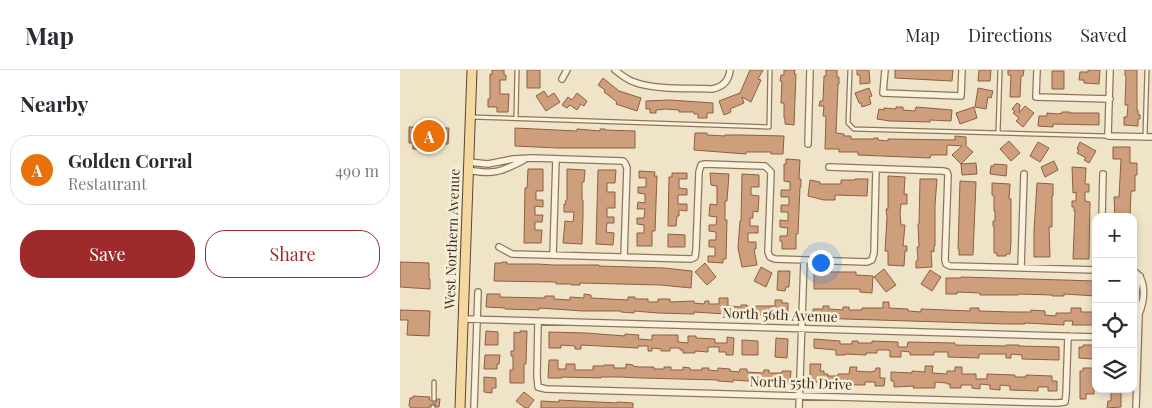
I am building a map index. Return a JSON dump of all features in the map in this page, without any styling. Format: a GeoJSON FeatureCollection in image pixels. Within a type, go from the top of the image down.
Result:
{"type":"FeatureCollection","features":[{"type":"Feature","properties":{"kind":"main road","name":"West Northern Avenue"},"geometry":{"type":"LineString","coordinates":[[460,408],[472,70]]}},
{"type":"Feature","properties":{"kind":"street"},"geometry":{"type":"LineString","coordinates":[[562,79],[566,70]]}},
{"type":"Feature","properties":{"kind":"street"},"geometry":{"type":"LineString","coordinates":[[615,70],[634,82],[649,86],[712,89],[725,84],[730,70]]}},
{"type":"Feature","properties":{"kind":"street"},"geometry":{"type":"LineString","coordinates":[[808,144],[810,70]]}},
{"type":"Feature","properties":{"kind":"street"},"geometry":{"type":"LineString","coordinates":[[885,70],[886,77],[883,93],[961,96],[962,70]]}},
{"type":"Feature","properties":{"kind":"street"},"geometry":{"type":"LineString","coordinates":[[1037,70],[1036,97],[1110,99]]}},
{"type":"Feature","properties":{"kind":"street"},"geometry":{"type":"LineString","coordinates":[[1110,70],[1108,136],[1149,137]]}},
{"type":"Feature","properties":{"kind":"street"},"geometry":{"type":"LineString","coordinates":[[468,166],[481,172],[497,172],[525,159],[623,161],[627,168],[624,257]]}},
{"type":"Feature","properties":{"kind":"street"},"geometry":{"type":"LineString","coordinates":[[553,255],[556,159]]}},
{"type":"Feature","properties":{"kind":"street"},"geometry":{"type":"LineString","coordinates":[[500,247],[512,254],[692,259],[695,257],[696,250],[699,172],[701,165],[764,166],[771,172],[768,252],[770,257],[775,259],[868,262],[872,260],[874,253],[876,169]]}},
{"type":"Feature","properties":{"kind":"street"},"geometry":{"type":"LineString","coordinates":[[829,167],[943,170],[947,172],[946,264],[950,266],[1092,270]]}},
{"type":"Feature","properties":{"kind":"street"},"geometry":{"type":"LineString","coordinates":[[1021,268],[1024,174]]}},
{"type":"Feature","properties":{"kind":"street"},"geometry":{"type":"LineString","coordinates":[[1102,213],[1103,174]]}},
{"type":"Feature","properties":{"kind":"street"},"geometry":{"type":"LineString","coordinates":[[799,408],[804,260]]}},
{"type":"Feature","properties":{"kind":"street"},"geometry":{"type":"LineString","coordinates":[[1137,273],[1143,283],[1142,305],[1137,331]]}},
{"type":"Feature","properties":{"kind":"street","name":"West Northern Avenue"},"geometry":{"type":"LineString","coordinates":[[474,408],[478,292]]}},
{"type":"Feature","properties":{"kind":"street","name":"North 56th Avenue"},"geometry":{"type":"LineString","coordinates":[[463,319],[1092,337]]}},
{"type":"Feature","properties":{"kind":"street","name":"North 55th Drive"},"geometry":{"type":"LineString","coordinates":[[538,322],[538,387],[546,389],[1057,403],[1065,402],[1068,336]]}},
{"type":"Feature","properties":{"kind":"street"},"geometry":{"type":"LineString","coordinates":[[1136,348],[1136,408]]}},
{"type":"Feature","properties":{"kind":"lane"},"geometry":{"type":"LineString","coordinates":[[516,118],[518,70]]}},
{"type":"Feature","properties":{"kind":"lane"},"geometry":{"type":"LineString","coordinates":[[470,117],[768,126],[770,70]]}},
{"type":"Feature","properties":{"kind":"lane"},"geometry":{"type":"LineString","coordinates":[[850,70],[848,123],[854,129],[1108,136]]}},
{"type":"Feature","properties":{"kind":"lane"},"geometry":{"type":"LineString","coordinates":[[998,133],[1000,70]]}},
{"type":"Feature","properties":{"kind":"lane"},"geometry":{"type":"LineString","coordinates":[[1147,70],[1149,137]]}},
{"type":"Feature","properties":{"kind":"lane"},"geometry":{"type":"LineString","coordinates":[[434,382],[434,399]]}},
{"type":"Feature","properties":{"kind":"building"},"geometry":{"type":"Polygon","coordinates":[[[492,70],[504,70],[504,75],[506,75],[506,80],[500,80],[500,94],[509,94],[508,112],[497,112],[497,107],[488,107],[488,99],[490,99],[490,74],[492,75],[492,70]]]}},
{"type":"Feature","properties":{"kind":"building"},"geometry":{"type":"Polygon","coordinates":[[[527,70],[540,70],[540,88],[527,88],[527,70]]]}},
{"type":"Feature","properties":{"kind":"building"},"geometry":{"type":"Polygon","coordinates":[[[750,70],[763,70],[758,79],[761,80],[751,102],[742,97],[744,103],[730,109],[731,112],[724,115],[719,101],[740,93],[750,70]]]}},
{"type":"Feature","properties":{"kind":"building"},"geometry":{"type":"Polygon","coordinates":[[[784,70],[795,70],[794,74],[796,74],[794,125],[785,124],[784,103],[781,103],[782,81],[780,81],[781,75],[784,75],[784,70]]]}},
{"type":"Feature","properties":{"kind":"building"},"geometry":{"type":"Polygon","coordinates":[[[826,70],[837,70],[837,77],[839,77],[836,133],[851,136],[851,139],[878,138],[878,140],[888,141],[888,139],[955,140],[955,136],[966,137],[966,146],[973,152],[961,164],[952,155],[962,146],[947,145],[947,155],[931,155],[930,158],[858,155],[858,152],[839,152],[839,149],[825,149],[826,116],[823,116],[824,106],[819,106],[820,101],[823,101],[826,70]]]}},
{"type":"Feature","properties":{"kind":"building"},"geometry":{"type":"Polygon","coordinates":[[[857,70],[869,70],[870,83],[860,84],[860,75],[857,75],[857,70]]]}},
{"type":"Feature","properties":{"kind":"building"},"geometry":{"type":"Polygon","coordinates":[[[895,70],[953,70],[952,81],[895,78],[895,70]]]}},
{"type":"Feature","properties":{"kind":"building"},"geometry":{"type":"Polygon","coordinates":[[[979,70],[991,70],[990,81],[978,81],[979,70]]]}},
{"type":"Feature","properties":{"kind":"building"},"geometry":{"type":"Polygon","coordinates":[[[1008,70],[1024,70],[1023,76],[1021,76],[1020,97],[1010,97],[1011,75],[1008,75],[1008,70]]]}},
{"type":"Feature","properties":{"kind":"building"},"geometry":{"type":"Polygon","coordinates":[[[1088,70],[1100,70],[1099,84],[1084,83],[1084,80],[1079,80],[1080,72],[1088,72],[1088,70]]]}},
{"type":"Feature","properties":{"kind":"building"},"geometry":{"type":"Polygon","coordinates":[[[1125,70],[1137,70],[1137,110],[1140,115],[1138,126],[1124,125],[1124,117],[1127,117],[1128,105],[1125,105],[1125,70]]]}},
{"type":"Feature","properties":{"kind":"building"},"geometry":{"type":"Polygon","coordinates":[[[1052,71],[1064,71],[1064,89],[1052,89],[1052,71]]]}},
{"type":"Feature","properties":{"kind":"building"},"geometry":{"type":"Polygon","coordinates":[[[603,78],[619,91],[641,98],[637,111],[616,104],[617,102],[598,85],[603,78]]]}},
{"type":"Feature","properties":{"kind":"building"},"geometry":{"type":"Polygon","coordinates":[[[869,88],[872,96],[869,97],[871,104],[862,107],[855,93],[869,88]]]}},
{"type":"Feature","properties":{"kind":"building"},"geometry":{"type":"Polygon","coordinates":[[[978,88],[993,91],[991,98],[988,97],[986,109],[975,107],[978,88]]]}},
{"type":"Feature","properties":{"kind":"building"},"geometry":{"type":"Polygon","coordinates":[[[544,91],[548,97],[554,93],[560,102],[546,111],[536,96],[544,91]]]}},
{"type":"Feature","properties":{"kind":"building"},"geometry":{"type":"Polygon","coordinates":[[[577,93],[587,101],[584,106],[581,104],[577,110],[570,105],[567,108],[562,105],[568,97],[572,100],[577,93]]]}},
{"type":"Feature","properties":{"kind":"building"},"geometry":{"type":"Polygon","coordinates":[[[670,100],[713,103],[713,113],[707,113],[707,118],[698,118],[698,114],[694,114],[694,112],[679,112],[679,110],[666,109],[650,113],[650,109],[646,109],[646,101],[670,100]]]}},
{"type":"Feature","properties":{"kind":"building"},"geometry":{"type":"Polygon","coordinates":[[[1017,103],[1020,105],[1019,113],[1025,106],[1034,113],[1023,127],[1016,121],[1019,118],[1013,113],[1015,112],[1012,109],[1017,103]]]}},
{"type":"Feature","properties":{"kind":"building"},"geometry":{"type":"Polygon","coordinates":[[[896,107],[915,111],[916,107],[952,110],[951,121],[890,121],[877,119],[879,109],[896,109],[896,107]]]}},
{"type":"Feature","properties":{"kind":"building"},"geometry":{"type":"Polygon","coordinates":[[[974,107],[977,118],[960,124],[956,113],[974,107]]]}},
{"type":"Feature","properties":{"kind":"building"},"geometry":{"type":"Polygon","coordinates":[[[1062,112],[1099,113],[1099,125],[1053,124],[1053,127],[1038,126],[1039,116],[1047,116],[1047,113],[1058,114],[1062,112]]]}},
{"type":"Feature","properties":{"kind":"building"},"geometry":{"type":"Polygon","coordinates":[[[421,120],[433,121],[433,128],[449,128],[448,144],[440,144],[440,146],[420,145],[420,149],[413,149],[413,143],[409,143],[409,127],[420,127],[421,120]]]}},
{"type":"Feature","properties":{"kind":"building"},"geometry":{"type":"Polygon","coordinates":[[[515,128],[635,131],[635,148],[515,146],[515,128]]]}},
{"type":"Feature","properties":{"kind":"building"},"geometry":{"type":"Polygon","coordinates":[[[695,133],[725,136],[784,136],[783,154],[746,152],[746,154],[694,150],[695,133]]]}},
{"type":"Feature","properties":{"kind":"building"},"geometry":{"type":"Polygon","coordinates":[[[1009,141],[1020,153],[1011,161],[1000,149],[1009,141]]]}},
{"type":"Feature","properties":{"kind":"building"},"geometry":{"type":"Polygon","coordinates":[[[1038,142],[1049,148],[1040,162],[1030,156],[1038,142]]]}},
{"type":"Feature","properties":{"kind":"building"},"geometry":{"type":"Polygon","coordinates":[[[1080,142],[1096,151],[1089,163],[1084,160],[1086,158],[1077,153],[1080,142]]]}},
{"type":"Feature","properties":{"kind":"building"},"geometry":{"type":"Polygon","coordinates":[[[1113,147],[1130,147],[1130,163],[1137,163],[1135,191],[1131,191],[1130,213],[1115,213],[1114,197],[1119,197],[1121,159],[1113,159],[1113,147]]]}},
{"type":"Feature","properties":{"kind":"building"},"geometry":{"type":"Polygon","coordinates":[[[786,159],[800,160],[799,179],[801,179],[801,187],[796,249],[782,249],[782,241],[780,241],[780,236],[787,236],[788,228],[780,227],[780,220],[788,221],[788,212],[781,212],[781,205],[789,205],[789,197],[781,197],[781,190],[790,190],[790,182],[784,181],[784,164],[786,164],[786,159]]]}},
{"type":"Feature","properties":{"kind":"building"},"geometry":{"type":"Polygon","coordinates":[[[1054,161],[1058,170],[1045,177],[1041,167],[1054,161]]]}},
{"type":"Feature","properties":{"kind":"building"},"geometry":{"type":"Polygon","coordinates":[[[976,163],[977,174],[962,175],[961,164],[976,163]]]}},
{"type":"Feature","properties":{"kind":"building"},"geometry":{"type":"Polygon","coordinates":[[[994,164],[1007,165],[1006,176],[990,174],[991,166],[994,166],[994,164]]]}},
{"type":"Feature","properties":{"kind":"building"},"geometry":{"type":"Polygon","coordinates":[[[1072,167],[1086,168],[1085,184],[1089,184],[1089,192],[1085,192],[1085,201],[1090,202],[1089,259],[1073,259],[1075,211],[1074,207],[1072,207],[1072,201],[1076,201],[1076,192],[1073,193],[1072,167]]]}},
{"type":"Feature","properties":{"kind":"building"},"geometry":{"type":"Polygon","coordinates":[[[528,169],[543,169],[543,191],[536,191],[536,200],[543,200],[543,207],[535,206],[535,215],[543,215],[542,222],[535,222],[535,230],[542,230],[541,243],[524,243],[525,188],[527,188],[528,169]]]}},
{"type":"Feature","properties":{"kind":"building"},"geometry":{"type":"Polygon","coordinates":[[[567,169],[585,170],[584,182],[582,182],[582,244],[563,243],[565,221],[573,222],[574,212],[564,212],[564,204],[567,200],[567,169]]]}},
{"type":"Feature","properties":{"kind":"building"},"geometry":{"type":"Polygon","coordinates":[[[598,170],[616,170],[615,183],[607,183],[607,192],[615,192],[615,208],[607,208],[607,217],[614,217],[614,223],[607,223],[606,232],[614,233],[613,245],[596,244],[598,170]]]}},
{"type":"Feature","properties":{"kind":"building"},"geometry":{"type":"Polygon","coordinates":[[[639,171],[655,172],[654,176],[657,176],[655,231],[652,231],[652,246],[637,246],[637,233],[644,233],[644,225],[637,224],[637,218],[644,218],[645,209],[637,209],[638,202],[645,203],[645,194],[638,193],[638,187],[646,187],[646,178],[639,178],[639,171]]]}},
{"type":"Feature","properties":{"kind":"building"},"geometry":{"type":"Polygon","coordinates":[[[672,173],[687,173],[687,179],[679,179],[679,188],[687,189],[687,195],[678,195],[678,204],[687,204],[687,211],[679,210],[676,226],[668,226],[669,177],[672,177],[672,173]]]}},
{"type":"Feature","properties":{"kind":"building"},"geometry":{"type":"Polygon","coordinates":[[[710,173],[729,174],[727,201],[725,201],[725,220],[727,220],[726,259],[723,259],[723,263],[708,262],[708,256],[715,256],[715,247],[709,247],[709,240],[716,240],[716,232],[709,231],[709,225],[716,225],[717,217],[709,216],[710,204],[717,205],[717,186],[711,185],[710,173]]]}},
{"type":"Feature","properties":{"kind":"building"},"geometry":{"type":"Polygon","coordinates":[[[742,174],[759,175],[759,187],[751,187],[751,195],[759,196],[758,212],[753,211],[753,218],[750,218],[750,226],[758,226],[758,233],[748,233],[748,242],[756,242],[756,249],[754,249],[757,265],[742,267],[738,248],[741,221],[742,174]]]}},
{"type":"Feature","properties":{"kind":"building"},"geometry":{"type":"Polygon","coordinates":[[[888,176],[905,177],[904,194],[907,194],[907,204],[901,204],[900,213],[901,225],[905,225],[903,246],[907,246],[904,266],[888,265],[888,251],[885,251],[888,176]]]}},
{"type":"Feature","properties":{"kind":"building"},"geometry":{"type":"Polygon","coordinates":[[[868,179],[867,196],[835,195],[835,200],[824,200],[808,196],[810,180],[820,182],[820,184],[841,184],[841,180],[868,179]]]}},
{"type":"Feature","properties":{"kind":"building"},"geometry":{"type":"Polygon","coordinates":[[[920,179],[937,179],[935,246],[934,252],[931,251],[932,267],[916,268],[916,261],[918,260],[917,247],[919,247],[920,179]]]}},
{"type":"Feature","properties":{"kind":"building"},"geometry":{"type":"Polygon","coordinates":[[[960,181],[976,182],[973,255],[959,255],[960,181]]]}},
{"type":"Feature","properties":{"kind":"building"},"geometry":{"type":"Polygon","coordinates":[[[992,183],[1010,184],[1011,242],[1010,254],[1006,254],[1006,256],[997,256],[997,253],[994,253],[993,221],[995,221],[995,211],[992,183]]]}},
{"type":"Feature","properties":{"kind":"building"},"geometry":{"type":"Polygon","coordinates":[[[1037,183],[1053,184],[1052,227],[1049,227],[1050,257],[1034,257],[1037,183]]]}},
{"type":"Feature","properties":{"kind":"building"},"geometry":{"type":"Polygon","coordinates":[[[668,234],[685,235],[685,247],[668,247],[668,234]]]}},
{"type":"Feature","properties":{"kind":"building"},"geometry":{"type":"Polygon","coordinates":[[[400,262],[429,263],[430,289],[400,287],[400,262]]]}},
{"type":"Feature","properties":{"kind":"building"},"geometry":{"type":"Polygon","coordinates":[[[507,262],[507,264],[599,265],[692,271],[691,288],[661,285],[580,283],[580,285],[571,285],[556,284],[556,282],[494,281],[495,263],[507,262]]]}},
{"type":"Feature","properties":{"kind":"building"},"geometry":{"type":"Polygon","coordinates":[[[705,263],[716,277],[707,285],[695,272],[705,263]]]}},
{"type":"Feature","properties":{"kind":"building"},"geometry":{"type":"Polygon","coordinates":[[[761,267],[772,273],[766,287],[754,281],[761,267]]]}},
{"type":"Feature","properties":{"kind":"building"},"geometry":{"type":"Polygon","coordinates":[[[884,269],[896,285],[886,292],[874,277],[884,269]]]}},
{"type":"Feature","properties":{"kind":"building"},"geometry":{"type":"Polygon","coordinates":[[[930,270],[941,277],[932,291],[921,284],[930,270]]]}},
{"type":"Feature","properties":{"kind":"building"},"geometry":{"type":"Polygon","coordinates":[[[778,271],[790,271],[789,287],[786,287],[785,291],[777,290],[778,271]]]}},
{"type":"Feature","properties":{"kind":"building"},"geometry":{"type":"Polygon","coordinates":[[[814,272],[856,272],[856,275],[873,276],[872,293],[860,292],[860,289],[814,289],[814,272]]]}},
{"type":"Feature","properties":{"kind":"building"},"geometry":{"type":"Polygon","coordinates":[[[946,278],[1092,281],[1092,296],[1064,294],[1064,296],[980,295],[980,293],[957,292],[957,294],[946,294],[946,278]]]}},
{"type":"Feature","properties":{"kind":"building"},"geometry":{"type":"Polygon","coordinates":[[[487,294],[500,294],[500,297],[545,298],[545,296],[554,296],[554,299],[570,300],[570,297],[584,298],[584,294],[591,295],[591,298],[628,300],[628,297],[635,297],[635,299],[648,299],[648,302],[658,302],[658,299],[670,299],[670,302],[694,301],[694,303],[704,304],[705,301],[709,301],[709,304],[719,304],[719,298],[728,298],[728,306],[741,307],[741,305],[747,305],[747,307],[775,306],[775,300],[782,300],[782,303],[788,303],[788,316],[781,316],[781,312],[771,311],[771,315],[736,316],[736,311],[726,310],[726,314],[694,312],[694,314],[539,308],[539,310],[505,309],[486,307],[487,294]]]}},
{"type":"Feature","properties":{"kind":"building"},"geometry":{"type":"Polygon","coordinates":[[[883,302],[889,302],[889,308],[908,309],[908,311],[921,312],[921,309],[970,311],[970,308],[979,308],[979,311],[1045,311],[1045,315],[1056,316],[1056,313],[1071,313],[1071,308],[1081,308],[1081,312],[1092,312],[1092,325],[1072,325],[1073,321],[1064,321],[1064,325],[813,318],[813,309],[823,309],[823,306],[829,306],[829,309],[843,310],[843,307],[849,307],[849,310],[883,308],[883,302]]]}},
{"type":"Feature","properties":{"kind":"building"},"geometry":{"type":"Polygon","coordinates":[[[400,310],[430,311],[429,336],[407,335],[408,320],[400,320],[400,310]]]}},
{"type":"Feature","properties":{"kind":"building"},"geometry":{"type":"Polygon","coordinates":[[[486,331],[498,332],[498,345],[485,345],[486,331]]]}},
{"type":"Feature","properties":{"kind":"building"},"geometry":{"type":"Polygon","coordinates":[[[520,331],[527,331],[524,383],[510,383],[510,370],[513,370],[511,351],[514,351],[514,332],[520,333],[520,331]]]}},
{"type":"Feature","properties":{"kind":"building"},"geometry":{"type":"Polygon","coordinates":[[[549,332],[639,335],[638,339],[652,340],[652,335],[678,335],[678,342],[688,343],[688,336],[715,339],[715,343],[727,343],[727,337],[734,338],[733,355],[719,352],[719,347],[708,347],[708,352],[695,351],[695,353],[683,353],[683,350],[680,350],[680,348],[670,348],[670,351],[661,351],[661,349],[652,348],[652,351],[648,351],[648,346],[638,346],[638,348],[581,345],[581,349],[575,349],[575,346],[561,345],[561,348],[549,348],[549,332]]]}},
{"type":"Feature","properties":{"kind":"building"},"geometry":{"type":"Polygon","coordinates":[[[776,338],[788,339],[787,358],[775,357],[776,338]]]}},
{"type":"Feature","properties":{"kind":"building"},"geometry":{"type":"Polygon","coordinates":[[[814,339],[840,341],[840,344],[852,344],[852,341],[858,341],[858,343],[872,343],[872,341],[898,342],[898,347],[907,347],[908,342],[1059,347],[1059,360],[1022,359],[1022,355],[1011,354],[1011,358],[1006,358],[1006,354],[979,354],[979,358],[948,357],[948,352],[934,352],[934,355],[910,355],[910,352],[901,351],[901,357],[890,357],[890,351],[888,350],[877,350],[877,353],[866,353],[866,355],[836,355],[836,350],[814,348],[814,339]]]}},
{"type":"Feature","properties":{"kind":"building"},"geometry":{"type":"Polygon","coordinates":[[[742,340],[758,341],[758,355],[742,355],[742,340]]]}},
{"type":"Feature","properties":{"kind":"building"},"geometry":{"type":"Polygon","coordinates":[[[1083,345],[1092,345],[1092,359],[1079,358],[1079,347],[1083,347],[1083,345]]]}},
{"type":"Feature","properties":{"kind":"building"},"geometry":{"type":"Polygon","coordinates":[[[485,355],[500,355],[497,369],[484,369],[485,355]]]}},
{"type":"Feature","properties":{"kind":"building"},"geometry":{"type":"Polygon","coordinates":[[[549,360],[558,360],[558,369],[566,369],[566,364],[575,364],[575,370],[593,370],[593,366],[604,365],[614,365],[614,368],[626,368],[626,364],[639,367],[654,367],[654,369],[671,367],[671,370],[683,370],[683,367],[690,368],[690,370],[709,368],[708,370],[718,371],[718,368],[739,372],[740,369],[747,369],[747,372],[763,373],[764,370],[769,370],[769,373],[791,371],[790,384],[733,380],[733,382],[620,377],[548,378],[549,360]]]}},
{"type":"Feature","properties":{"kind":"building"},"geometry":{"type":"Polygon","coordinates":[[[810,364],[821,364],[820,371],[824,371],[824,374],[828,374],[828,376],[849,374],[850,367],[857,367],[856,371],[870,372],[880,368],[880,378],[885,378],[884,386],[875,386],[875,382],[865,382],[865,385],[845,386],[810,382],[810,364]]]}},
{"type":"Feature","properties":{"kind":"building"},"geometry":{"type":"Polygon","coordinates":[[[925,366],[933,366],[932,373],[947,374],[947,371],[955,371],[955,367],[962,367],[962,374],[976,374],[976,379],[987,379],[987,374],[1015,375],[1015,377],[1026,377],[1026,375],[1052,376],[1052,381],[1057,381],[1057,391],[1048,391],[1048,387],[1038,387],[1038,391],[1010,390],[1010,386],[1000,385],[1000,390],[990,389],[990,385],[980,384],[980,389],[972,388],[972,385],[950,388],[950,384],[935,382],[935,388],[894,387],[894,381],[891,381],[891,372],[925,372],[925,366]]]}},
{"type":"Feature","properties":{"kind":"building"},"geometry":{"type":"Polygon","coordinates":[[[1083,368],[1092,368],[1092,393],[1094,394],[1086,394],[1086,399],[1080,399],[1080,371],[1083,371],[1083,368]]]}},
{"type":"Feature","properties":{"kind":"building"},"geometry":{"type":"Polygon","coordinates":[[[484,377],[496,378],[496,388],[492,388],[492,393],[484,392],[484,377]]]}},
{"type":"Feature","properties":{"kind":"building"},"geometry":{"type":"Polygon","coordinates":[[[524,392],[534,400],[528,408],[525,408],[516,401],[524,392]]]}},
{"type":"Feature","properties":{"kind":"building"},"geometry":{"type":"Polygon","coordinates":[[[1111,393],[1121,393],[1121,407],[1107,408],[1108,401],[1111,401],[1111,393]]]}},
{"type":"Feature","properties":{"kind":"building"},"geometry":{"type":"Polygon","coordinates":[[[413,396],[430,397],[429,399],[434,402],[440,399],[439,407],[433,404],[429,408],[411,408],[409,406],[410,398],[413,398],[413,396]]]}},
{"type":"Feature","properties":{"kind":"building"},"geometry":{"type":"Polygon","coordinates":[[[559,400],[633,403],[633,408],[541,408],[541,401],[559,402],[559,400]]]}},
{"type":"Feature","properties":{"kind":"place","name":"Golden Corral"},"geometry":{"type":"Point","coordinates":[429,136]}}]}
